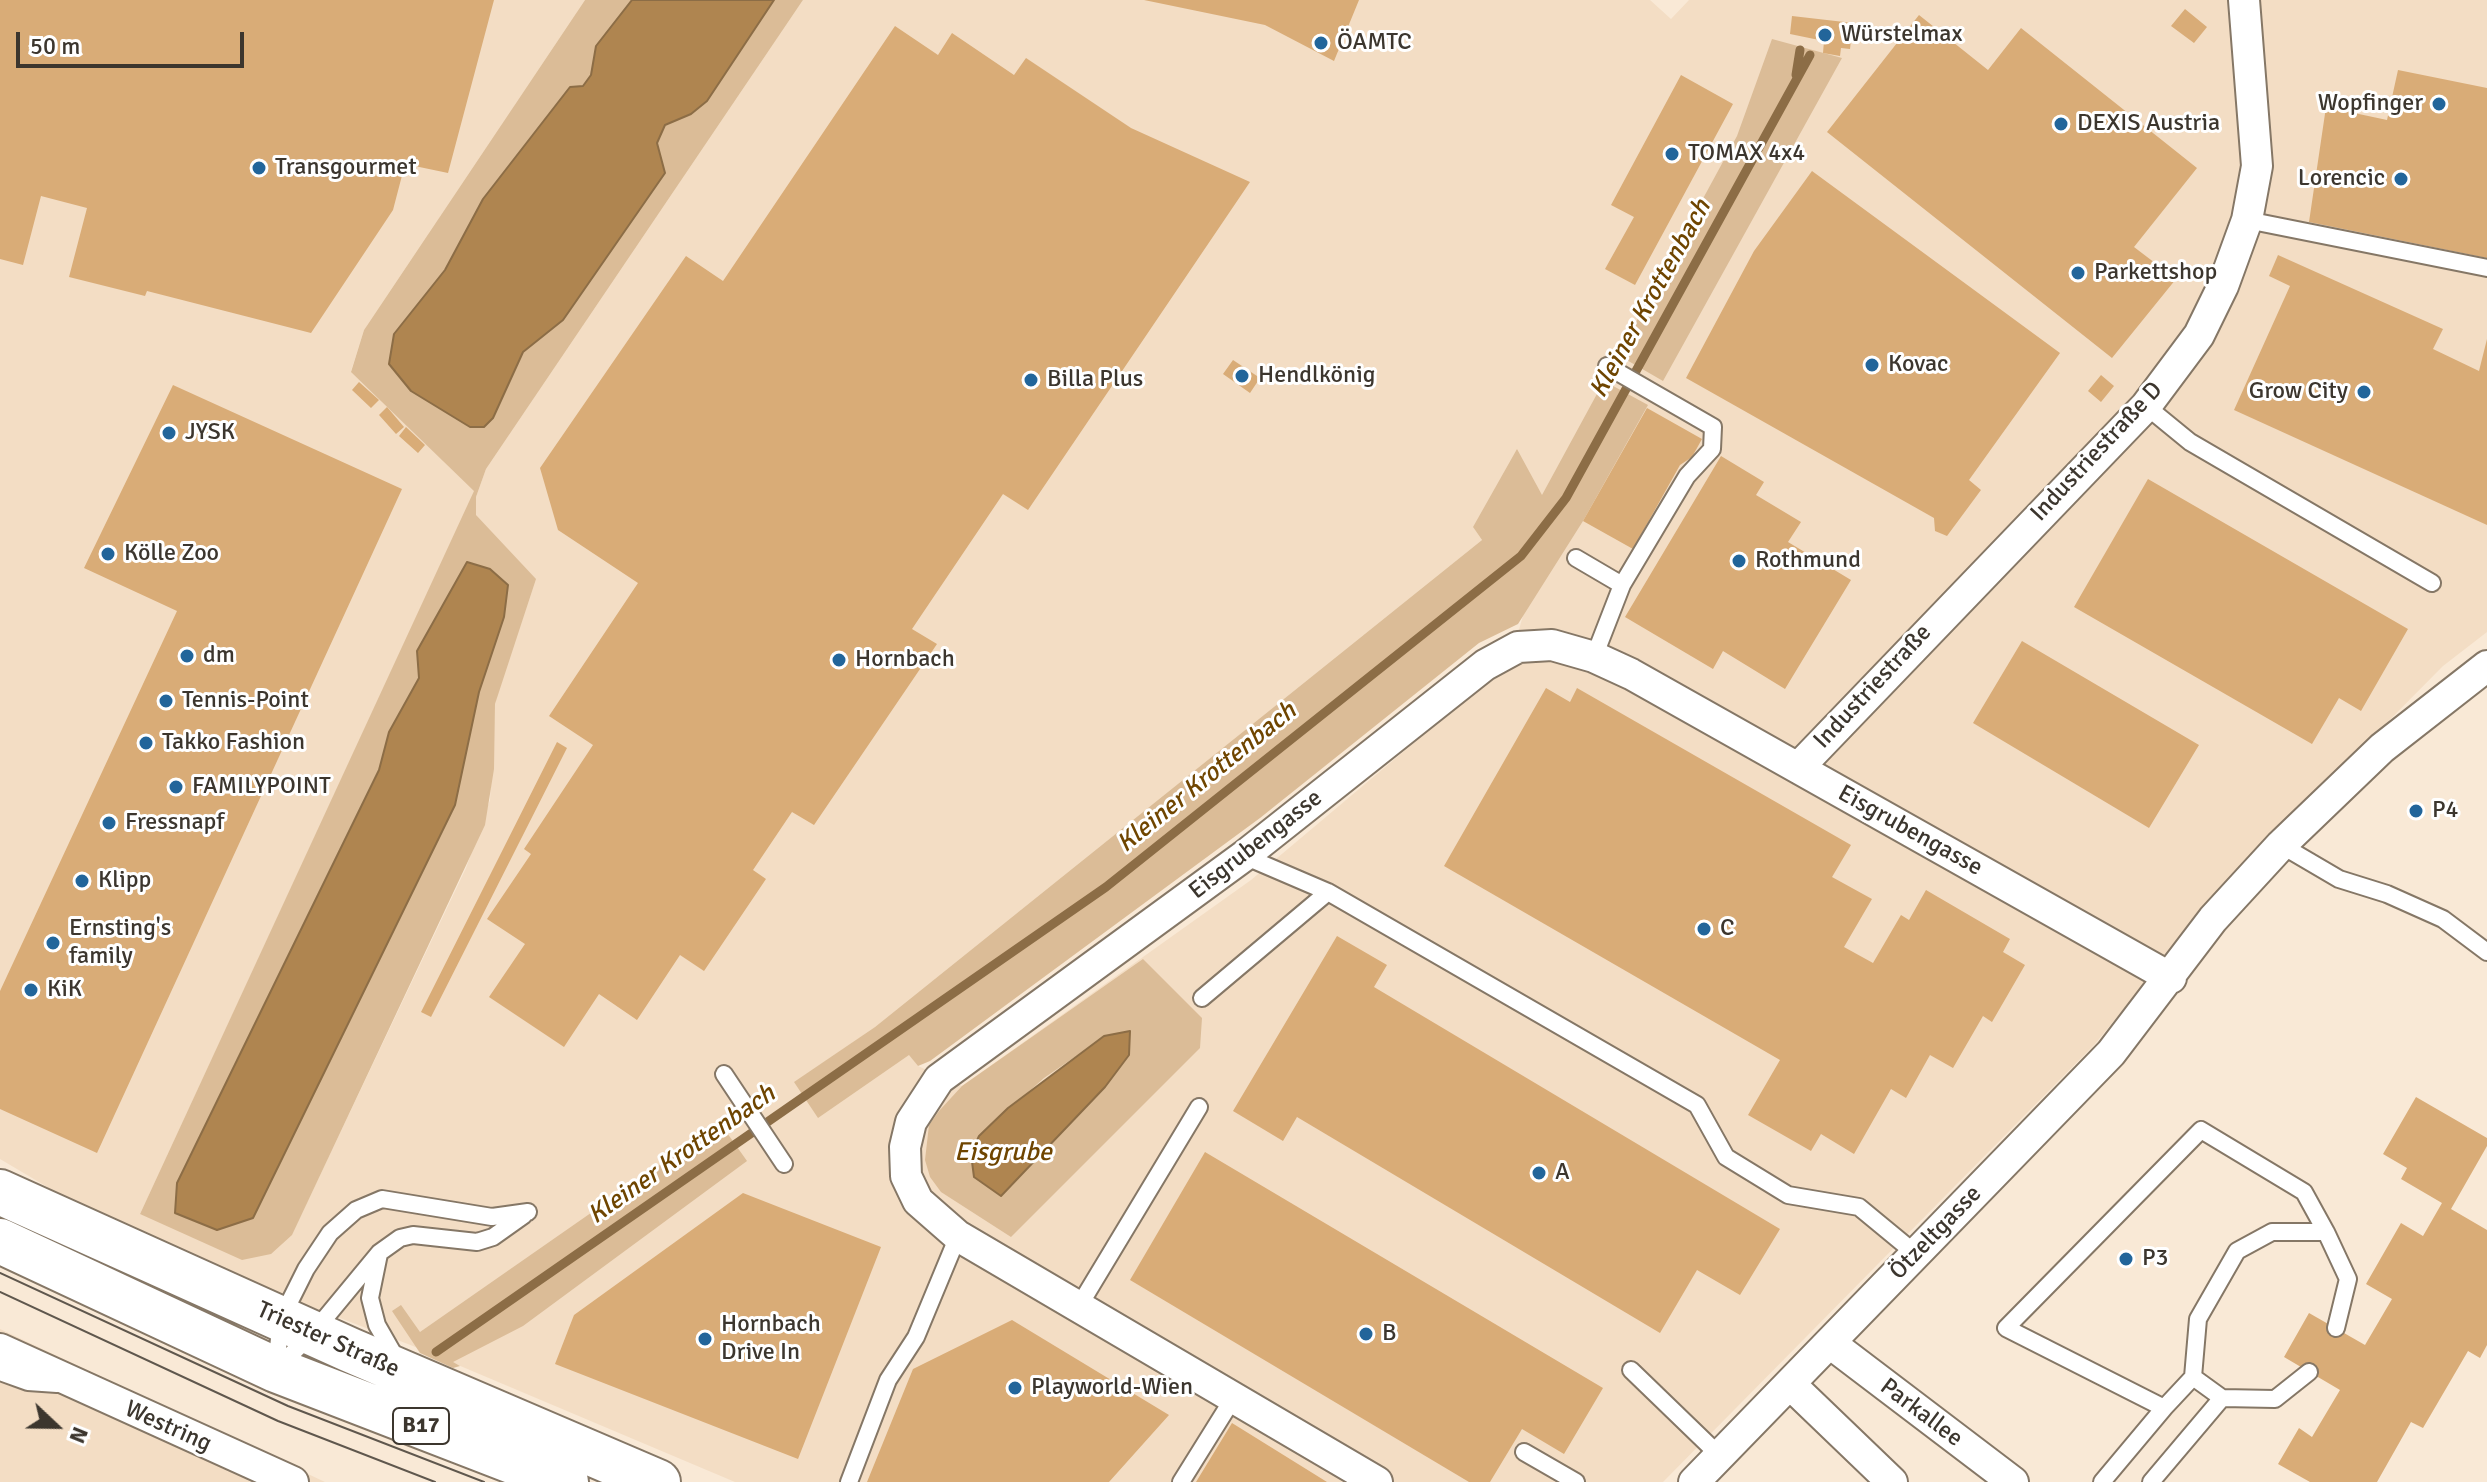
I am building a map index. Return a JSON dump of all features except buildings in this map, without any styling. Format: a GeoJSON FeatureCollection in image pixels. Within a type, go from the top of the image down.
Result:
{"type":"FeatureCollection","features":[{"type":"Feature","properties":{"kind":"main road","name":"Triester Straße"},"geometry":{"type":"LineString","coordinates":[[0,1192],[296,1327],[658,1482]]}},
{"type":"Feature","properties":{"kind":"main road","name":"Triester Straße"},"geometry":{"type":"LineString","coordinates":[[0,1241],[276,1370],[566,1482]]}},
{"type":"Feature","properties":{"kind":"street","name":"Industriestraße D"},"geometry":{"type":"LineString","coordinates":[[1949,607],[2146,406],[2199,335],[2223,286],[2247,220],[2257,166],[2244,0]]}},
{"type":"Feature","properties":{"kind":"street","name":"Industriestraße"},"geometry":{"type":"LineString","coordinates":[[1798,768],[1949,607]]}},
{"type":"Feature","properties":{"kind":"street","name":"Eisgrubengasse"},"geometry":{"type":"LineString","coordinates":[[1377,1482],[958,1236],[918,1201],[906,1176],[905,1147],[921,1103],[939,1079],[1244,856],[1485,665],[1518,647],[1552,645],[1594,657],[2171,978]]}},
{"type":"Feature","properties":{"kind":"street","name":"Ötzeltgasse"},"geometry":{"type":"LineString","coordinates":[[1694,1482],[2111,1053],[2213,919],[2281,845],[2382,748],[2487,666]]}},
{"type":"Feature","properties":{"kind":"street","name":"Parkallee"},"geometry":{"type":"LineString","coordinates":[[1830,1343],[2013,1482]]}},
{"type":"Feature","properties":{"kind":"street","name":"Westring"},"geometry":{"type":"LineString","coordinates":[[0,1349],[293,1482]]}},
{"type":"Feature","properties":{"kind":"street"},"geometry":{"type":"LineString","coordinates":[[1791,1385],[1892,1482]]}},
{"type":"Feature","properties":{"kind":"lane"},"geometry":{"type":"LineString","coordinates":[[2247,220],[2487,268]]}},
{"type":"Feature","properties":{"kind":"lane"},"geometry":{"type":"LineString","coordinates":[[1594,657],[1622,585],[1687,476],[1712,449],[1713,427],[1607,366]]}},
{"type":"Feature","properties":{"kind":"lane"},"geometry":{"type":"LineString","coordinates":[[2146,406],[2190,442],[2432,583]]}},
{"type":"Feature","properties":{"kind":"lane"},"geometry":{"type":"LineString","coordinates":[[1576,558],[1622,585]]}},
{"type":"Feature","properties":{"kind":"lane"},"geometry":{"type":"LineString","coordinates":[[2281,845],[2339,879],[2387,894],[2443,919],[2487,952]]}},
{"type":"Feature","properties":{"kind":"lane"},"geometry":{"type":"LineString","coordinates":[[1244,856],[1328,892],[1697,1105],[1726,1157],[1788,1195],[1859,1207],[1916,1254]]}},
{"type":"Feature","properties":{"kind":"lane"},"geometry":{"type":"LineString","coordinates":[[1202,998],[1328,892]]}},
{"type":"Feature","properties":{"kind":"lane"},"geometry":{"type":"LineString","coordinates":[[724,1074],[784,1164]]}},
{"type":"Feature","properties":{"kind":"lane"},"geometry":{"type":"LineString","coordinates":[[1079,1306],[1199,1107]]}},
{"type":"Feature","properties":{"kind":"lane"},"geometry":{"type":"LineString","coordinates":[[2164,1408],[2006,1328],[2201,1130],[2304,1192],[2348,1279],[2336,1328]]}},
{"type":"Feature","properties":{"kind":"lane"},"geometry":{"type":"LineString","coordinates":[[276,1370],[296,1327],[306,1269],[330,1233],[369,1205],[382,1199],[492,1217],[528,1212],[493,1237],[477,1242],[413,1235],[400,1238],[296,1327],[276,1370]]}},
{"type":"Feature","properties":{"kind":"lane"},"geometry":{"type":"LineString","coordinates":[[2102,1482],[2193,1377],[2198,1319],[2237,1251],[2272,1232],[2326,1232]]}},
{"type":"Feature","properties":{"kind":"lane"},"geometry":{"type":"LineString","coordinates":[[849,1482],[888,1380],[916,1337],[958,1236]]}},
{"type":"Feature","properties":{"kind":"lane"},"geometry":{"type":"LineString","coordinates":[[379,1253],[370,1298],[377,1325],[406,1375]]}},
{"type":"Feature","properties":{"kind":"lane"},"geometry":{"type":"LineString","coordinates":[[1631,1370],[1720,1456]]}},
{"type":"Feature","properties":{"kind":"lane"},"geometry":{"type":"LineString","coordinates":[[0,1372],[28,1382],[79,1386]]}},
{"type":"Feature","properties":{"kind":"lane"},"geometry":{"type":"LineString","coordinates":[[2193,1377],[2222,1398],[2275,1399],[2309,1372]]}},
{"type":"Feature","properties":{"kind":"lane"},"geometry":{"type":"LineString","coordinates":[[1181,1482],[1234,1397]]}},
{"type":"Feature","properties":{"kind":"lane"},"geometry":{"type":"LineString","coordinates":[[2151,1482],[2222,1398]]}},
{"type":"Feature","properties":{"kind":"lane"},"geometry":{"type":"LineString","coordinates":[[1524,1452],[1576,1482]]}},
{"type":"Feature","properties":{"kind":"shaded area"},"geometry":{"type":"Polygon","coordinates":[[[0,0],[585,0],[364,330],[351,371],[475,491],[140,1214],[292,1234],[466,868],[490,800],[495,704],[503,671],[476,515],[476,497],[486,469],[803,0],[1650,0],[1671,19],[1689,0],[2487,0],[2487,632],[2443,666],[2227,884],[2094,1045],[1663,1482],[735,1482],[413,1346],[228,1275],[110,1224],[0,1159],[0,0]],[[1473,527],[1482,540],[875,1027],[794,1083],[909,1054],[918,1066],[962,1086],[1251,880],[1510,662],[1534,576],[1473,527]]]}},
{"type":"Feature","properties":{"kind":"shaded area"},"geometry":{"type":"Polygon","coordinates":[[[585,0],[803,0],[486,469],[476,497],[476,515],[536,579],[495,704],[494,769],[485,825],[292,1235],[271,1254],[242,1260],[140,1214],[474,491],[351,372],[364,330],[585,0]],[[508,585],[419,678],[389,732],[379,769],[177,1183],[175,1213],[253,1218],[455,805],[479,692],[504,617],[508,585]]]}},
{"type":"Feature","properties":{"kind":"shaded area"},"geometry":{"type":"Polygon","coordinates":[[[1772,39],[1842,58],[1663,381],[1618,355],[1737,136],[1772,39]]]}},
{"type":"Feature","properties":{"kind":"shaded area"},"geometry":{"type":"Polygon","coordinates":[[[1604,381],[1648,405],[1583,521],[1518,624],[1479,643],[1260,818],[930,1061],[918,1066],[909,1055],[818,1118],[794,1082],[875,1027],[1482,540],[1473,527],[1517,449],[1542,495],[1604,381]]]}},
{"type":"Feature","properties":{"kind":"shaded area"},"geometry":{"type":"Polygon","coordinates":[[[1143,959],[1202,1018],[1200,1048],[1011,1237],[941,1192],[930,1177],[925,1160],[929,1125],[962,1086],[1143,959]],[[1104,1037],[1044,1078],[979,1136],[1074,1118],[1105,1087],[1104,1037]]]}},
{"type":"Feature","properties":{"kind":"shaded area"},"geometry":{"type":"Polygon","coordinates":[[[720,1123],[747,1161],[523,1326],[453,1362],[460,1366],[453,1368],[420,1353],[392,1311],[401,1305],[420,1332],[720,1123]]]}},
{"type":"Feature","properties":{"kind":"shaded area"},"geometry":{"type":"Polygon","coordinates":[[[0,1329],[325,1482],[0,1482],[0,1329]]]}},
{"type":"Feature","properties":{"kind":"water"},"geometry":{"type":"Polygon","coordinates":[[[632,0],[774,0],[707,101],[691,114],[665,125],[657,143],[665,173],[563,320],[523,352],[493,418],[484,427],[470,427],[411,391],[389,364],[394,334],[445,270],[483,199],[570,87],[583,86],[591,75],[596,46],[632,0]]]}},
{"type":"Feature","properties":{"kind":"water"},"geometry":{"type":"Polygon","coordinates":[[[467,562],[490,569],[508,585],[504,617],[479,692],[455,805],[253,1218],[217,1230],[175,1213],[177,1183],[379,770],[389,732],[419,678],[417,651],[467,562]]]}},
{"type":"Feature","properties":{"kind":"water","name":"Eisgrube"},"geometry":{"type":"Polygon","coordinates":[[[1130,1031],[1129,1055],[1105,1087],[1001,1196],[974,1177],[971,1154],[979,1136],[1008,1108],[1104,1036],[1130,1031]]]}},
{"type":"Feature","properties":{"kind":"waterway"},"geometry":{"type":"LineString","coordinates":[[1796,75],[1800,50]]}},
{"type":"Feature","properties":{"kind":"waterway","name":"Kleiner Krottenbach"},"geometry":{"type":"LineString","coordinates":[[436,1352],[1106,887],[1521,556],[1566,498],[1810,55]]}},
{"type":"Feature","properties":{"kind":"tram line"},"geometry":{"type":"LineString","coordinates":[[0,1273],[288,1406],[484,1482]]}},
{"type":"Feature","properties":{"kind":"tram line"},"geometry":{"type":"LineString","coordinates":[[0,1292],[278,1421],[435,1482]]}},
{"type":"Feature","properties":{"kind":"place","name":"Würstelmax"},"geometry":{"type":"Point","coordinates":[1825,35]}},
{"type":"Feature","properties":{"kind":"place","name":"ÖAMTC"},"geometry":{"type":"Point","coordinates":[1321,43]}},
{"type":"Feature","properties":{"kind":"place","name":"Wopfinger"},"geometry":{"type":"Point","coordinates":[2439,104]}},
{"type":"Feature","properties":{"kind":"place","name":"DEXIS Austria"},"geometry":{"type":"Point","coordinates":[2061,124]}},
{"type":"Feature","properties":{"kind":"place","name":"TOMAX 4x4"},"geometry":{"type":"Point","coordinates":[1672,154]}},
{"type":"Feature","properties":{"kind":"place","name":"Transgourmet"},"geometry":{"type":"Point","coordinates":[259,168]}},
{"type":"Feature","properties":{"kind":"place","name":"Lorencic"},"geometry":{"type":"Point","coordinates":[2401,179]}},
{"type":"Feature","properties":{"kind":"place","name":"Parkettshop"},"geometry":{"type":"Point","coordinates":[2078,273]}},
{"type":"Feature","properties":{"kind":"place","name":"Kovac"},"geometry":{"type":"Point","coordinates":[1872,365]}},
{"type":"Feature","properties":{"kind":"place","name":"Hendlkönig"},"geometry":{"type":"Point","coordinates":[1242,376]}},
{"type":"Feature","properties":{"kind":"place","name":"Billa Plus"},"geometry":{"type":"Point","coordinates":[1031,380]}},
{"type":"Feature","properties":{"kind":"place","name":"Grow City"},"geometry":{"type":"Point","coordinates":[2364,392]}},
{"type":"Feature","properties":{"kind":"place","name":"JYSK"},"geometry":{"type":"Point","coordinates":[169,433]}},
{"type":"Feature","properties":{"kind":"place","name":"Kölle Zoo"},"geometry":{"type":"Point","coordinates":[108,554]}},
{"type":"Feature","properties":{"kind":"place","name":"Rothmund"},"geometry":{"type":"Point","coordinates":[1739,561]}},
{"type":"Feature","properties":{"kind":"place","name":"dm"},"geometry":{"type":"Point","coordinates":[187,656]}},
{"type":"Feature","properties":{"kind":"place","name":"Hornbach"},"geometry":{"type":"Point","coordinates":[839,660]}},
{"type":"Feature","properties":{"kind":"place","name":"Tennis-Point"},"geometry":{"type":"Point","coordinates":[166,701]}},
{"type":"Feature","properties":{"kind":"place","name":"Takko Fashion"},"geometry":{"type":"Point","coordinates":[146,743]}},
{"type":"Feature","properties":{"kind":"place","name":"FAMILYPOINT"},"geometry":{"type":"Point","coordinates":[176,787]}},
{"type":"Feature","properties":{"kind":"place","name":"P4"},"geometry":{"type":"Point","coordinates":[2416,811]}},
{"type":"Feature","properties":{"kind":"place","name":"Fressnapf"},"geometry":{"type":"Point","coordinates":[109,823]}},
{"type":"Feature","properties":{"kind":"place","name":"Klipp"},"geometry":{"type":"Point","coordinates":[82,881]}},
{"type":"Feature","properties":{"kind":"place","name":"C"},"geometry":{"type":"Point","coordinates":[1704,929]}},
{"type":"Feature","properties":{"kind":"place","name":"Ernsting's family"},"geometry":{"type":"Point","coordinates":[53,943]}},
{"type":"Feature","properties":{"kind":"place","name":"KiK"},"geometry":{"type":"Point","coordinates":[31,990]}},
{"type":"Feature","properties":{"kind":"place","name":"A"},"geometry":{"type":"Point","coordinates":[1539,1173]}},
{"type":"Feature","properties":{"kind":"place","name":"P3"},"geometry":{"type":"Point","coordinates":[2126,1259]}},
{"type":"Feature","properties":{"kind":"place","name":"B"},"geometry":{"type":"Point","coordinates":[1366,1334]}},
{"type":"Feature","properties":{"kind":"place","name":"Hornbach Drive In"},"geometry":{"type":"Point","coordinates":[705,1339]}},
{"type":"Feature","properties":{"kind":"place","name":"Playworld-Wien"},"geometry":{"type":"Point","coordinates":[1015,1388]}}]}
